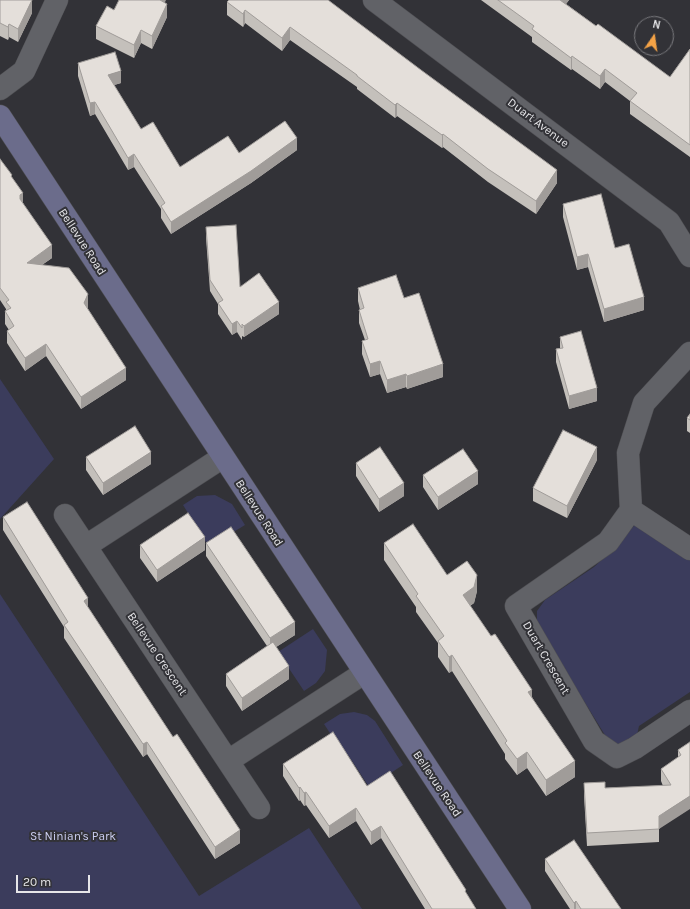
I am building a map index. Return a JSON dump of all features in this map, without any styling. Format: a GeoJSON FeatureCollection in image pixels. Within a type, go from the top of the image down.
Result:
{"type":"FeatureCollection","features":[{"type":"Feature","properties":{"kind":"street"},"geometry":{"type":"LineString","coordinates":[[0,89],[24,71],[57,0]]}},
{"type":"Feature","properties":{"kind":"street","name":"Duart Avenue"},"geometry":{"type":"LineString","coordinates":[[374,0],[669,222],[690,256]]}},
{"type":"Feature","properties":{"kind":"street","name":"Bellevue Road"},"geometry":{"type":"LineString","coordinates":[[0,116],[520,909]]}},
{"type":"Feature","properties":{"kind":"street"},"geometry":{"type":"LineString","coordinates":[[690,353],[644,403],[628,453],[631,510],[690,549]]}},
{"type":"Feature","properties":{"kind":"street"},"geometry":{"type":"LineString","coordinates":[[86,546],[223,457]]}},
{"type":"Feature","properties":{"kind":"street","name":"Duart Crescent"},"geometry":{"type":"LineString","coordinates":[[631,510],[608,542],[516,606],[594,741],[617,757],[636,748],[690,711]]}},
{"type":"Feature","properties":{"kind":"street","name":"Bellevue Crescent"},"geometry":{"type":"LineString","coordinates":[[65,515],[259,808]]}},
{"type":"Feature","properties":{"kind":"street"},"geometry":{"type":"LineString","coordinates":[[228,762],[364,673]]}},
{"type":"Feature","properties":{"kind":"green space"},"geometry":{"type":"Polygon","coordinates":[[[0,379],[54,459],[0,519],[0,379]]]}},
{"type":"Feature","properties":{"kind":"green space"},"geometry":{"type":"Polygon","coordinates":[[[215,495],[232,504],[245,525],[209,547],[183,505],[197,496],[215,495]]]}},
{"type":"Feature","properties":{"kind":"green space"},"geometry":{"type":"Polygon","coordinates":[[[637,522],[656,532],[690,560],[690,692],[639,726],[637,735],[631,741],[616,745],[608,740],[537,625],[537,611],[545,600],[594,567],[618,545],[637,522]]]}},
{"type":"Feature","properties":{"kind":"green space","name":"St Ninian's Park"},"geometry":{"type":"Polygon","coordinates":[[[0,594],[199,896],[309,828],[362,909],[0,909],[0,594]]]}},
{"type":"Feature","properties":{"kind":"green space"},"geometry":{"type":"Polygon","coordinates":[[[313,629],[327,650],[325,671],[316,683],[304,691],[278,652],[313,629]]]}},
{"type":"Feature","properties":{"kind":"green space"},"geometry":{"type":"Polygon","coordinates":[[[354,712],[367,715],[375,721],[403,765],[369,787],[348,755],[345,756],[324,724],[340,714],[354,712]]]}},
{"type":"Feature","properties":{"kind":"building"},"geometry":{"type":"Polygon","coordinates":[[[0,0],[32,0],[18,29],[9,24],[8,27],[0,23],[0,0]]]}},
{"type":"Feature","properties":{"kind":"building"},"geometry":{"type":"Polygon","coordinates":[[[119,0],[160,0],[167,4],[152,36],[141,30],[134,45],[96,26],[107,6],[114,10],[119,0]]]}},
{"type":"Feature","properties":{"kind":"building"},"geometry":{"type":"Polygon","coordinates":[[[229,0],[328,0],[557,170],[536,201],[488,169],[443,134],[442,135],[397,103],[395,105],[357,75],[290,27],[282,38],[245,10],[243,14],[227,2],[229,0]]]}},
{"type":"Feature","properties":{"kind":"building"},"geometry":{"type":"Polygon","coordinates":[[[498,0],[560,0],[596,26],[598,24],[634,50],[634,56],[641,56],[670,77],[690,49],[690,145],[630,101],[637,93],[605,69],[600,76],[572,56],[571,58],[532,29],[534,26],[498,0]]]}},
{"type":"Feature","properties":{"kind":"building"},"geometry":{"type":"Polygon","coordinates":[[[115,52],[121,71],[108,75],[141,129],[153,122],[180,167],[228,136],[239,153],[285,121],[297,138],[251,171],[171,222],[161,206],[165,203],[134,154],[128,158],[95,102],[90,103],[78,63],[115,52]]]}},
{"type":"Feature","properties":{"kind":"building"},"geometry":{"type":"Polygon","coordinates":[[[0,159],[23,193],[20,195],[20,199],[52,245],[27,263],[69,268],[88,294],[84,303],[126,368],[81,397],[46,344],[25,358],[7,331],[14,326],[5,311],[11,308],[6,302],[9,300],[0,288],[0,159]]]}},
{"type":"Feature","properties":{"kind":"building"},"geometry":{"type":"Polygon","coordinates":[[[601,194],[615,248],[629,244],[644,297],[604,309],[588,254],[577,257],[563,204],[601,194]]]}},
{"type":"Feature","properties":{"kind":"building"},"geometry":{"type":"Polygon","coordinates":[[[236,225],[240,287],[259,273],[279,302],[244,326],[242,324],[242,328],[237,321],[232,324],[218,303],[223,300],[210,280],[206,227],[236,225]]]}},
{"type":"Feature","properties":{"kind":"building"},"geometry":{"type":"Polygon","coordinates":[[[396,275],[404,298],[419,293],[443,364],[407,376],[406,374],[387,380],[380,361],[370,364],[362,341],[368,339],[359,310],[364,308],[358,288],[396,275]]]}},
{"type":"Feature","properties":{"kind":"building"},"geometry":{"type":"Polygon","coordinates":[[[581,331],[597,388],[569,396],[556,349],[563,348],[560,337],[581,331]]]}},
{"type":"Feature","properties":{"kind":"building"},"geometry":{"type":"Polygon","coordinates":[[[135,426],[151,452],[103,483],[86,457],[135,426]]]}},
{"type":"Feature","properties":{"kind":"building"},"geometry":{"type":"Polygon","coordinates":[[[563,430],[597,447],[567,506],[533,488],[563,430]]]}},
{"type":"Feature","properties":{"kind":"building"},"geometry":{"type":"Polygon","coordinates":[[[380,447],[404,483],[379,499],[356,463],[380,447]]]}},
{"type":"Feature","properties":{"kind":"building"},"geometry":{"type":"Polygon","coordinates":[[[463,449],[478,471],[438,497],[423,475],[463,449]]]}},
{"type":"Feature","properties":{"kind":"building"},"geometry":{"type":"Polygon","coordinates":[[[27,502],[88,598],[84,601],[173,737],[177,734],[240,830],[215,847],[147,742],[143,744],[64,625],[68,622],[3,517],[27,502]]]}},
{"type":"Feature","properties":{"kind":"building"},"geometry":{"type":"Polygon","coordinates":[[[188,513],[205,537],[157,570],[140,545],[188,513]]]}},
{"type":"Feature","properties":{"kind":"building"},"geometry":{"type":"Polygon","coordinates":[[[413,524],[447,575],[467,561],[477,575],[474,587],[463,595],[491,636],[495,634],[532,690],[528,692],[575,761],[546,780],[527,752],[517,759],[505,743],[507,741],[452,655],[449,657],[438,641],[444,636],[416,596],[418,594],[384,543],[413,524]]]}},
{"type":"Feature","properties":{"kind":"building"},"geometry":{"type":"Polygon","coordinates":[[[231,527],[295,622],[270,638],[206,543],[231,527]]]}},
{"type":"Feature","properties":{"kind":"building"},"geometry":{"type":"Polygon","coordinates":[[[273,642],[289,666],[242,698],[226,674],[273,642]]]}},
{"type":"Feature","properties":{"kind":"building"},"geometry":{"type":"Polygon","coordinates":[[[333,732],[367,786],[390,771],[466,890],[465,891],[476,909],[432,909],[381,826],[371,832],[356,808],[329,826],[306,792],[304,793],[300,787],[299,788],[283,764],[333,732]]]}},
{"type":"Feature","properties":{"kind":"building"},"geometry":{"type":"Polygon","coordinates":[[[690,742],[690,796],[659,816],[659,829],[587,833],[584,783],[605,782],[605,788],[671,785],[661,769],[681,755],[678,750],[690,742]]]}},
{"type":"Feature","properties":{"kind":"building"},"geometry":{"type":"Polygon","coordinates":[[[574,840],[621,909],[581,909],[576,901],[574,903],[545,859],[574,840]]]}}]}
